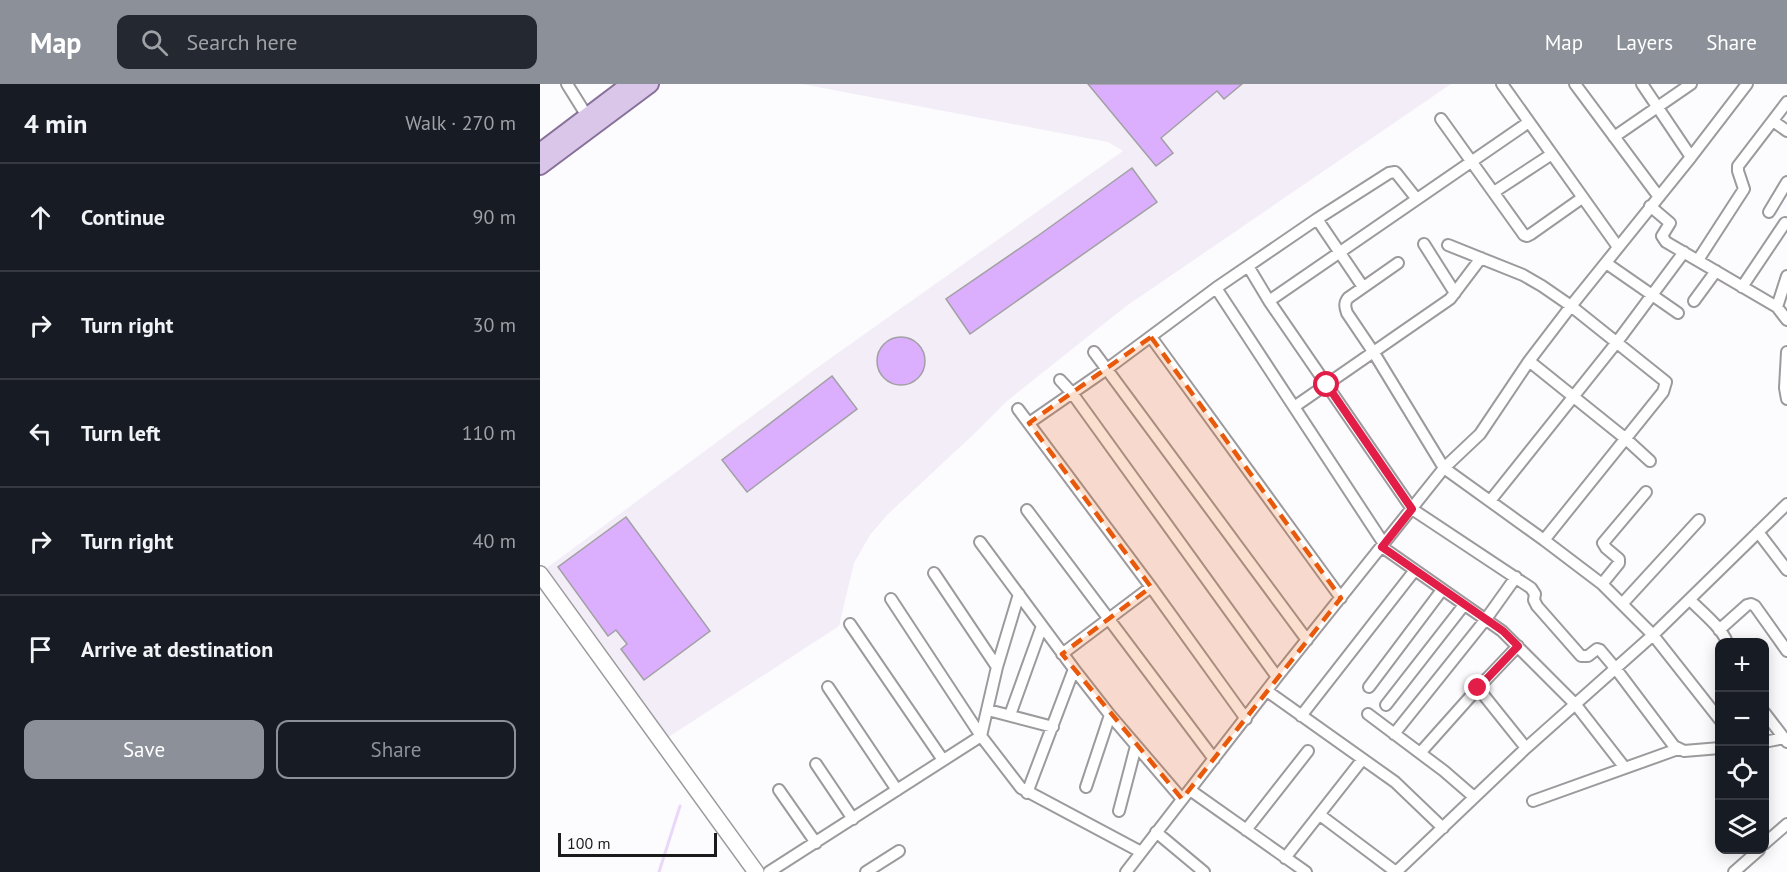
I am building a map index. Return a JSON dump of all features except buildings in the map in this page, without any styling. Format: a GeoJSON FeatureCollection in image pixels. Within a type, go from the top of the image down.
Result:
{"type":"FeatureCollection","features":[{"type":"Feature","properties":{"kind":"main road"},"geometry":{"type":"LineString","coordinates":[[540,152],[630,84]]}},
{"type":"Feature","properties":{"kind":"main road"},"geometry":{"type":"LineString","coordinates":[[540,166],[650,84]]}},
{"type":"Feature","properties":{"kind":"street"},"geometry":{"type":"LineString","coordinates":[[567,84],[587,116]]}},
{"type":"Feature","properties":{"kind":"street"},"geometry":{"type":"LineString","coordinates":[[1502,84],[1618,247]]}},
{"type":"Feature","properties":{"kind":"street"},"geometry":{"type":"LineString","coordinates":[[1575,84],[1659,197]]}},
{"type":"Feature","properties":{"kind":"street"},"geometry":{"type":"LineString","coordinates":[[1642,84],[1691,157]]}},
{"type":"Feature","properties":{"kind":"street"},"geometry":{"type":"LineString","coordinates":[[1614,137],[1691,84]]}},
{"type":"Feature","properties":{"kind":"street"},"geometry":{"type":"LineString","coordinates":[[1132,870],[1141,852],[1156,832],[1306,640],[1444,468],[1480,434],[1571,306],[1747,84]]}},
{"type":"Feature","properties":{"kind":"street"},"geometry":{"type":"LineString","coordinates":[[1698,260],[1744,189],[1738,166],[1787,102]]}},
{"type":"Feature","properties":{"kind":"street"},"geometry":{"type":"LineString","coordinates":[[1441,118],[1527,236],[1582,198]]}},
{"type":"Feature","properties":{"kind":"street"},"geometry":{"type":"LineString","coordinates":[[1773,121],[1787,131]]}},
{"type":"Feature","properties":{"kind":"street"},"geometry":{"type":"LineString","coordinates":[[1269,301],[1529,122]]}},
{"type":"Feature","properties":{"kind":"street"},"geometry":{"type":"LineString","coordinates":[[1494,192],[1552,154]]}},
{"type":"Feature","properties":{"kind":"street"},"geometry":{"type":"LineString","coordinates":[[1029,423],[1107,369],[1216,288],[1317,219],[1392,172],[1397,174],[1416,198]]}},
{"type":"Feature","properties":{"kind":"street"},"geometry":{"type":"LineString","coordinates":[[1769,212],[1787,182]]}},
{"type":"Feature","properties":{"kind":"street"},"geometry":{"type":"LineString","coordinates":[[1650,206],[1670,222],[1662,236],[1663,239],[1777,307],[1787,320]]}},
{"type":"Feature","properties":{"kind":"street"},"geometry":{"type":"LineString","coordinates":[[1317,219],[1363,287]]}},
{"type":"Feature","properties":{"kind":"street"},"geometry":{"type":"LineString","coordinates":[[1742,287],[1785,223]]}},
{"type":"Feature","properties":{"kind":"street"},"geometry":{"type":"LineString","coordinates":[[1424,244],[1455,293]]}},
{"type":"Feature","properties":{"kind":"street"},"geometry":{"type":"LineString","coordinates":[[1448,245],[1533,280],[1571,306],[1666,382],[1663,392],[1544,540]]}},
{"type":"Feature","properties":{"kind":"street"},"geometry":{"type":"LineString","coordinates":[[1490,501],[1617,342],[1684,252]]}},
{"type":"Feature","properties":{"kind":"street"},"geometry":{"type":"LineString","coordinates":[[1294,407],[1450,299],[1481,258]]}},
{"type":"Feature","properties":{"kind":"street"},"geometry":{"type":"LineString","coordinates":[[1398,263],[1348,298],[1345,307],[1444,468],[1602,584],[1653,635],[1715,715]]}},
{"type":"Feature","properties":{"kind":"street"},"geometry":{"type":"LineString","coordinates":[[1606,263],[1677,312]]}},
{"type":"Feature","properties":{"kind":"street"},"geometry":{"type":"LineString","coordinates":[[1248,266],[1269,301],[1412,509],[1531,588],[1535,594],[1534,600],[1537,606],[1581,656],[1588,656],[1597,648],[1678,749],[1684,751],[1715,748]]}},
{"type":"Feature","properties":{"kind":"street"},"geometry":{"type":"LineString","coordinates":[[1694,301],[1716,271]]}},
{"type":"Feature","properties":{"kind":"street"},"geometry":{"type":"LineString","coordinates":[[1777,307],[1787,276]]}},
{"type":"Feature","properties":{"kind":"street"},"geometry":{"type":"LineString","coordinates":[[1216,288],[1383,545],[1442,590],[1503,631],[1576,705],[1625,768]]}},
{"type":"Feature","properties":{"kind":"street"},"geometry":{"type":"LineString","coordinates":[[1151,337],[1341,598]]}},
{"type":"Feature","properties":{"kind":"street"},"geometry":{"type":"LineString","coordinates":[[1094,352],[1306,640]]}},
{"type":"Feature","properties":{"kind":"street"},"geometry":{"type":"LineString","coordinates":[[1787,352],[1785,388],[1787,399]]}},
{"type":"Feature","properties":{"kind":"street"},"geometry":{"type":"LineString","coordinates":[[1529,362],[1626,439],[1650,461]]}},
{"type":"Feature","properties":{"kind":"street"},"geometry":{"type":"LineString","coordinates":[[1060,380],[1072,393],[1277,677]]}},
{"type":"Feature","properties":{"kind":"street"},"geometry":{"type":"LineString","coordinates":[[1018,409],[1246,719]]}},
{"type":"Feature","properties":{"kind":"street"},"geometry":{"type":"LineString","coordinates":[[1602,584],[1619,563],[1619,559],[1606,548],[1604,543],[1646,492]]}},
{"type":"Feature","properties":{"kind":"street"},"geometry":{"type":"LineString","coordinates":[[1320,815],[1396,872],[1526,748],[1653,635],[1785,508]]}},
{"type":"Feature","properties":{"kind":"street"},"geometry":{"type":"LineString","coordinates":[[1027,510],[1214,759]]}},
{"type":"Feature","properties":{"kind":"street"},"geometry":{"type":"LineString","coordinates":[[1622,604],[1700,520]]}},
{"type":"Feature","properties":{"kind":"street"},"geometry":{"type":"LineString","coordinates":[[1758,532],[1787,570]]}},
{"type":"Feature","properties":{"kind":"street"},"geometry":{"type":"LineString","coordinates":[[980,542],[1062,654],[1182,800]]}},
{"type":"Feature","properties":{"kind":"street"},"geometry":{"type":"LineString","coordinates":[[1301,716],[1415,570]]}},
{"type":"Feature","properties":{"kind":"street"},"geometry":{"type":"LineString","coordinates":[[934,573],[997,667]]}},
{"type":"Feature","properties":{"kind":"street"},"geometry":{"type":"LineString","coordinates":[[540,574],[756,872]]}},
{"type":"Feature","properties":{"kind":"street"},"geometry":{"type":"LineString","coordinates":[[1394,734],[1486,620],[1516,577]]}},
{"type":"Feature","properties":{"kind":"street"},"geometry":{"type":"LineString","coordinates":[[1062,654],[1150,587]]}},
{"type":"Feature","properties":{"kind":"street"},"geometry":{"type":"LineString","coordinates":[[1369,687],[1442,590]]}},
{"type":"Feature","properties":{"kind":"street"},"geometry":{"type":"LineString","coordinates":[[769,872],[981,736],[997,667],[1018,594]]}},
{"type":"Feature","properties":{"kind":"street"},"geometry":{"type":"LineString","coordinates":[[891,599],[981,736],[1016,783],[1027,793],[1141,852]]}},
{"type":"Feature","properties":{"kind":"street"},"geometry":{"type":"LineString","coordinates":[[1690,600],[1724,638]]}},
{"type":"Feature","properties":{"kind":"street"},"geometry":{"type":"LineString","coordinates":[[1719,630],[1751,604],[1755,606],[1787,651]]}},
{"type":"Feature","properties":{"kind":"street"},"geometry":{"type":"LineString","coordinates":[[1386,705],[1464,605]]}},
{"type":"Feature","properties":{"kind":"street"},"geometry":{"type":"LineString","coordinates":[[850,624],[943,760]]}},
{"type":"Feature","properties":{"kind":"street"},"geometry":{"type":"LineString","coordinates":[[1010,715],[1042,626]]}},
{"type":"Feature","properties":{"kind":"street"},"geometry":{"type":"LineString","coordinates":[[1420,753],[1518,646]]}},
{"type":"Feature","properties":{"kind":"street"},"geometry":{"type":"LineString","coordinates":[[1027,793],[1074,669]]}},
{"type":"Feature","properties":{"kind":"street"},"geometry":{"type":"LineString","coordinates":[[828,687],[897,790]]}},
{"type":"Feature","properties":{"kind":"street"},"geometry":{"type":"LineString","coordinates":[[1478,688],[1526,748]]}},
{"type":"Feature","properties":{"kind":"street"},"geometry":{"type":"LineString","coordinates":[[1267,692],[1404,790],[1443,828]]}},
{"type":"Feature","properties":{"kind":"street"},"geometry":{"type":"LineString","coordinates":[[988,710],[1053,728]]}},
{"type":"Feature","properties":{"kind":"street"},"geometry":{"type":"LineString","coordinates":[[1368,714],[1474,796]]}},
{"type":"Feature","properties":{"kind":"street"},"geometry":{"type":"LineString","coordinates":[[1086,787],[1110,715]]}},
{"type":"Feature","properties":{"kind":"street"},"geometry":{"type":"LineString","coordinates":[[1769,718],[1786,740]]}},
{"type":"Feature","properties":{"kind":"street"},"geometry":{"type":"LineString","coordinates":[[1769,742],[1786,740]]}},
{"type":"Feature","properties":{"kind":"street"},"geometry":{"type":"LineString","coordinates":[[1119,811],[1136,746]]}},
{"type":"Feature","properties":{"kind":"street"},"geometry":{"type":"LineString","coordinates":[[1533,801],[1678,749]]}},
{"type":"Feature","properties":{"kind":"street"},"geometry":{"type":"LineString","coordinates":[[1246,830],[1308,751]]}},
{"type":"Feature","properties":{"kind":"street"},"geometry":{"type":"LineString","coordinates":[[1286,858],[1362,760]]}},
{"type":"Feature","properties":{"kind":"street"},"geometry":{"type":"LineString","coordinates":[[816,764],[853,819]]}},
{"type":"Feature","properties":{"kind":"street"},"geometry":{"type":"LineString","coordinates":[[779,790],[816,843]]}},
{"type":"Feature","properties":{"kind":"street"},"geometry":{"type":"LineString","coordinates":[[1190,790],[1306,872]]}},
{"type":"Feature","properties":{"kind":"street"},"geometry":{"type":"LineString","coordinates":[[1769,840],[1787,824]]}},
{"type":"Feature","properties":{"kind":"street"},"geometry":{"type":"LineString","coordinates":[[1156,832],[1204,872]]}},
{"type":"Feature","properties":{"kind":"street"},"geometry":{"type":"LineString","coordinates":[[866,872],[899,851]]}},
{"type":"Feature","properties":{"kind":"street"},"geometry":{"type":"LineString","coordinates":[[1734,872],[1754,854]]}},
{"type":"Feature","properties":{"kind":"highlighted area"},"geometry":{"type":"Polygon","coordinates":[[[1151,337],[1341,598],[1182,799],[1062,654],[1151,587],[1029,423],[1151,337]]]}},
{"type":"Feature","properties":{"kind":"shaded area"},"geometry":{"type":"Polygon","coordinates":[[[802,84],[1451,84],[1125,307],[1007,401],[887,515],[870,535],[854,563],[839,626],[667,738],[544,570],[821,365],[1123,151],[1108,142],[802,84]]]}},
{"type":"Feature","properties":{"kind":"waterway"},"geometry":{"type":"LineString","coordinates":[[659,872],[680,806]]}},
{"type":"Feature","properties":{"kind":"route"},"geometry":{"type":"LineString","coordinates":[[1327,385],[1412,509],[1382,547],[1503,631],[1518,646],[1478,688]]}}]}
